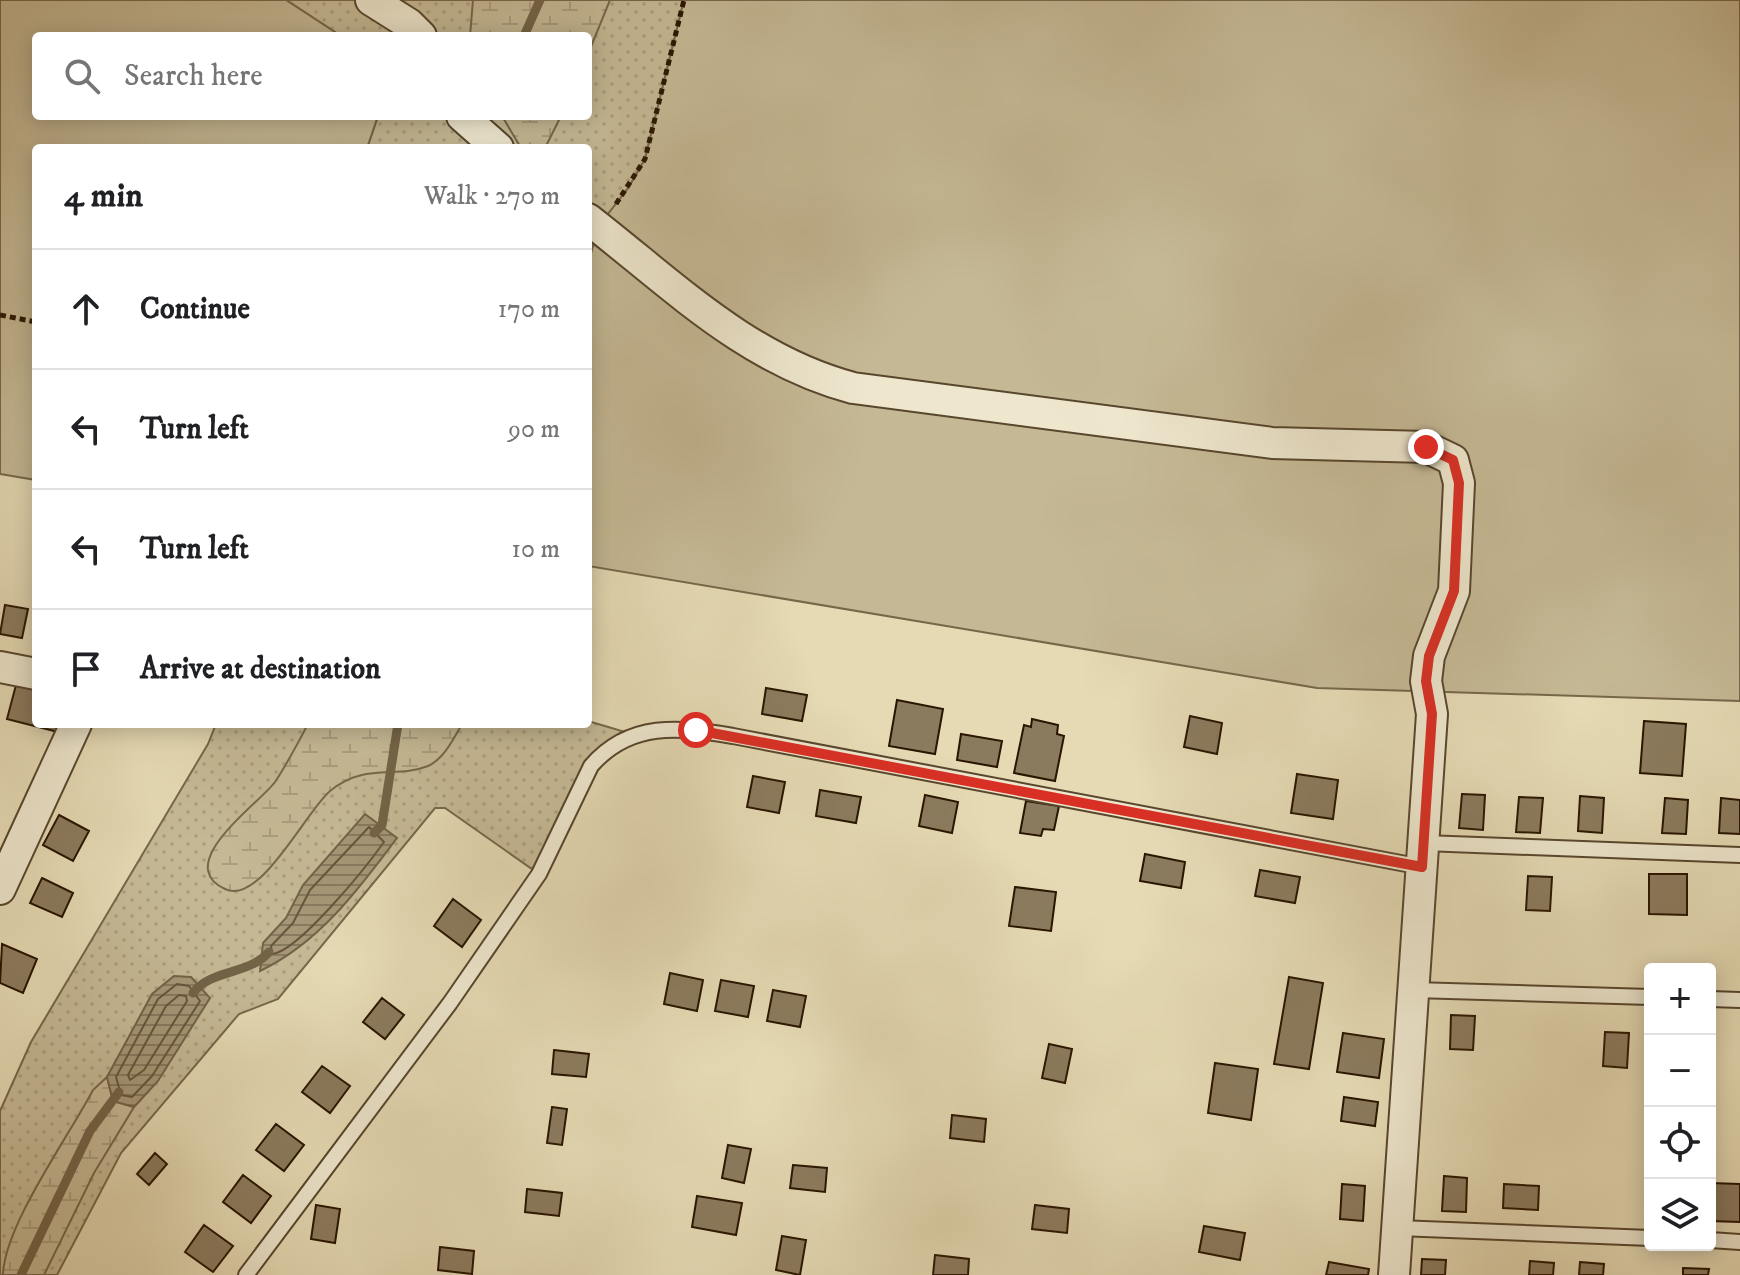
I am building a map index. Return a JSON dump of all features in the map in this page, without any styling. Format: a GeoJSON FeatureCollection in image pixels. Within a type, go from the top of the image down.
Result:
{"type":"FeatureCollection","features":[{"type":"Feature","properties":{"kind":"street"},"geometry":{"type":"LineString","coordinates":[[371,0],[417,32]]}},
{"type":"Feature","properties":{"kind":"street"},"geometry":{"type":"LineString","coordinates":[[466,120],[494,144]]}},
{"type":"Feature","properties":{"kind":"street"},"geometry":{"type":"LineString","coordinates":[[593,223],[747,344],[824,380],[853,388],[1238,439],[1302,445],[1426,447],[1447,455],[1457,467],[1454,591],[1429,656],[1426,681],[1432,714],[1394,1275]]}},
{"type":"Feature","properties":{"kind":"street"},"geometry":{"type":"LineString","coordinates":[[0,667],[32,673]]}},
{"type":"Feature","properties":{"kind":"street"},"geometry":{"type":"LineString","coordinates":[[0,889],[74,728]]}},
{"type":"Feature","properties":{"kind":"lane"},"geometry":{"type":"LineString","coordinates":[[246,1275],[450,1003],[539,874],[591,766],[604,752],[632,734],[664,729],[733,736],[1423,855],[1740,855]]}},
{"type":"Feature","properties":{"kind":"lane"},"geometry":{"type":"LineString","coordinates":[[1414,990],[1644,997]]}},
{"type":"Feature","properties":{"kind":"lane"},"geometry":{"type":"LineString","coordinates":[[1716,999],[1740,1000]]}},
{"type":"Feature","properties":{"kind":"lane"},"geometry":{"type":"LineString","coordinates":[[1398,1228],[1644,1238]]}},
{"type":"Feature","properties":{"kind":"lane"},"geometry":{"type":"LineString","coordinates":[[1716,1240],[1740,1242]]}},
{"type":"Feature","properties":{"kind":"path"},"geometry":{"type":"LineString","coordinates":[[593,223],[629,187],[645,159],[684,0]]}},
{"type":"Feature","properties":{"kind":"path"},"geometry":{"type":"LineString","coordinates":[[0,315],[32,321]]}},
{"type":"Feature","properties":{"kind":"green space"},"geometry":{"type":"Polygon","coordinates":[[[0,0],[286,0],[335,32],[32,32],[32,120],[377,120],[368,144],[32,144],[32,479],[0,474],[0,0]]]}},
{"type":"Feature","properties":{"kind":"green space"},"geometry":{"type":"Polygon","coordinates":[[[286,0],[684,0],[645,159],[629,187],[598,227],[592,250],[592,144],[368,144],[377,120],[592,120],[592,32],[335,32],[286,0]]]}},
{"type":"Feature","properties":{"kind":"green space"},"geometry":{"type":"Polygon","coordinates":[[[473,0],[610,0],[592,44],[592,32],[470,32],[473,0]]]}},
{"type":"Feature","properties":{"kind":"green space"},"geometry":{"type":"Polygon","coordinates":[[[684,0],[1740,0],[1740,701],[1317,688],[592,567],[592,250],[598,227],[629,187],[645,159],[684,0]]]}},
{"type":"Feature","properties":{"kind":"green space"},"geometry":{"type":"Polygon","coordinates":[[[504,120],[559,120],[547,144],[519,144],[504,120]]]}},
{"type":"Feature","properties":{"kind":"green space"},"geometry":{"type":"Polygon","coordinates":[[[592,722],[632,734],[604,752],[539,874],[445,808],[435,808],[278,999],[239,1014],[121,1153],[57,1275],[0,1275],[0,1111],[31,1042],[208,744],[214,728],[592,728],[592,722]]]}},
{"type":"Feature","properties":{"kind":"green space"},"geometry":{"type":"Polygon","coordinates":[[[306,728],[460,728],[444,753],[428,766],[368,774],[343,782],[320,802],[282,854],[253,884],[239,890],[225,889],[211,878],[208,865],[213,850],[238,818],[275,782],[306,728]]]}},
{"type":"Feature","properties":{"kind":"green space"},"geometry":{"type":"Polygon","coordinates":[[[107,1077],[113,1101],[134,1107],[94,1173],[44,1275],[3,1275],[14,1232],[39,1181],[93,1090],[107,1077]]]}},
{"type":"Feature","properties":{"kind":"water"},"geometry":{"type":"Polygon","coordinates":[[[365,814],[397,838],[353,895],[319,930],[301,946],[260,971],[263,943],[286,918],[303,885],[365,814]]]}},
{"type":"Feature","properties":{"kind":"water"},"geometry":{"type":"Polygon","coordinates":[[[174,976],[191,977],[210,998],[158,1081],[134,1107],[113,1101],[107,1077],[152,994],[174,976]]]}},
{"type":"Feature","properties":{"kind":"building"},"geometry":{"type":"Polygon","coordinates":[[[5,605],[28,609],[22,638],[0,634],[5,605]]]}},
{"type":"Feature","properties":{"kind":"building"},"geometry":{"type":"Polygon","coordinates":[[[16,685],[32,689],[32,725],[7,719],[16,685]]]}},
{"type":"Feature","properties":{"kind":"building"},"geometry":{"type":"Polygon","coordinates":[[[766,688],[807,695],[802,721],[762,714],[766,688]]]}},
{"type":"Feature","properties":{"kind":"building"},"geometry":{"type":"Polygon","coordinates":[[[897,700],[943,709],[935,754],[889,746],[897,700]]]}},
{"type":"Feature","properties":{"kind":"building"},"geometry":{"type":"Polygon","coordinates":[[[1190,716],[1222,723],[1217,754],[1184,747],[1190,716]]]}},
{"type":"Feature","properties":{"kind":"building"},"geometry":{"type":"Polygon","coordinates":[[[1032,719],[1058,725],[1057,734],[1064,736],[1055,781],[1014,773],[1024,725],[1031,727],[1032,719]]]}},
{"type":"Feature","properties":{"kind":"building"},"geometry":{"type":"Polygon","coordinates":[[[1644,721],[1686,724],[1682,776],[1640,773],[1644,721]]]}},
{"type":"Feature","properties":{"kind":"building"},"geometry":{"type":"Polygon","coordinates":[[[961,734],[1002,741],[997,767],[957,760],[961,734]]]}},
{"type":"Feature","properties":{"kind":"building"},"geometry":{"type":"Polygon","coordinates":[[[1297,774],[1338,780],[1333,819],[1291,813],[1297,774]]]}},
{"type":"Feature","properties":{"kind":"building"},"geometry":{"type":"Polygon","coordinates":[[[753,776],[785,782],[779,813],[747,807],[753,776]]]}},
{"type":"Feature","properties":{"kind":"building"},"geometry":{"type":"Polygon","coordinates":[[[820,790],[861,797],[856,823],[816,816],[820,790]]]}},
{"type":"Feature","properties":{"kind":"building"},"geometry":{"type":"Polygon","coordinates":[[[1462,794],[1485,795],[1483,830],[1459,828],[1462,794]]]}},
{"type":"Feature","properties":{"kind":"building"},"geometry":{"type":"Polygon","coordinates":[[[925,795],[958,802],[952,833],[919,826],[925,795]]]}},
{"type":"Feature","properties":{"kind":"building"},"geometry":{"type":"Polygon","coordinates":[[[1580,796],[1604,798],[1602,833],[1578,831],[1580,796]]]}},
{"type":"Feature","properties":{"kind":"building"},"geometry":{"type":"Polygon","coordinates":[[[1519,797],[1543,798],[1540,833],[1516,832],[1519,797]]]}},
{"type":"Feature","properties":{"kind":"building"},"geometry":{"type":"Polygon","coordinates":[[[1665,798],[1688,800],[1686,834],[1662,833],[1665,798]]]}},
{"type":"Feature","properties":{"kind":"building"},"geometry":{"type":"Polygon","coordinates":[[[1721,798],[1740,800],[1740,834],[1719,833],[1721,798]]]}},
{"type":"Feature","properties":{"kind":"building"},"geometry":{"type":"Polygon","coordinates":[[[1026,801],[1059,806],[1054,830],[1043,829],[1041,836],[1020,833],[1026,801]]]}},
{"type":"Feature","properties":{"kind":"building"},"geometry":{"type":"Polygon","coordinates":[[[59,815],[89,831],[73,861],[43,845],[59,815]]]}},
{"type":"Feature","properties":{"kind":"building"},"geometry":{"type":"Polygon","coordinates":[[[1145,854],[1185,862],[1181,888],[1140,881],[1145,854]]]}},
{"type":"Feature","properties":{"kind":"building"},"geometry":{"type":"Polygon","coordinates":[[[1260,870],[1300,877],[1295,903],[1255,896],[1260,870]]]}},
{"type":"Feature","properties":{"kind":"building"},"geometry":{"type":"Polygon","coordinates":[[[1649,874],[1687,874],[1687,915],[1649,914],[1649,874]]]}},
{"type":"Feature","properties":{"kind":"building"},"geometry":{"type":"Polygon","coordinates":[[[1528,876],[1552,877],[1550,911],[1526,910],[1528,876]]]}},
{"type":"Feature","properties":{"kind":"building"},"geometry":{"type":"Polygon","coordinates":[[[42,878],[73,893],[62,917],[30,903],[42,878]]]}},
{"type":"Feature","properties":{"kind":"building"},"geometry":{"type":"Polygon","coordinates":[[[1015,887],[1056,892],[1051,931],[1009,926],[1015,887]]]}},
{"type":"Feature","properties":{"kind":"building"},"geometry":{"type":"Polygon","coordinates":[[[453,899],[481,920],[462,947],[434,926],[453,899]]]}},
{"type":"Feature","properties":{"kind":"building"},"geometry":{"type":"Polygon","coordinates":[[[2,944],[37,959],[23,993],[0,983],[2,944]]]}},
{"type":"Feature","properties":{"kind":"building"},"geometry":{"type":"Polygon","coordinates":[[[670,973],[703,980],[697,1011],[664,1004],[670,973]]]}},
{"type":"Feature","properties":{"kind":"building"},"geometry":{"type":"Polygon","coordinates":[[[1289,977],[1323,983],[1309,1069],[1274,1064],[1289,977]]]}},
{"type":"Feature","properties":{"kind":"building"},"geometry":{"type":"Polygon","coordinates":[[[721,980],[754,986],[748,1017],[715,1011],[721,980]]]}},
{"type":"Feature","properties":{"kind":"building"},"geometry":{"type":"Polygon","coordinates":[[[773,990],[806,996],[800,1027],[767,1021],[773,990]]]}},
{"type":"Feature","properties":{"kind":"building"},"geometry":{"type":"Polygon","coordinates":[[[382,998],[404,1015],[385,1039],[363,1022],[382,998]]]}},
{"type":"Feature","properties":{"kind":"building"},"geometry":{"type":"Polygon","coordinates":[[[1451,1015],[1475,1016],[1473,1050],[1450,1049],[1451,1015]]]}},
{"type":"Feature","properties":{"kind":"building"},"geometry":{"type":"Polygon","coordinates":[[[1605,1032],[1629,1033],[1627,1068],[1603,1066],[1605,1032]]]}},
{"type":"Feature","properties":{"kind":"building"},"geometry":{"type":"Polygon","coordinates":[[[1343,1033],[1384,1039],[1379,1078],[1337,1072],[1343,1033]]]}},
{"type":"Feature","properties":{"kind":"building"},"geometry":{"type":"Polygon","coordinates":[[[1049,1044],[1072,1049],[1065,1083],[1042,1078],[1049,1044]]]}},
{"type":"Feature","properties":{"kind":"building"},"geometry":{"type":"Polygon","coordinates":[[[554,1050],[589,1054],[586,1077],[552,1074],[554,1050]]]}},
{"type":"Feature","properties":{"kind":"building"},"geometry":{"type":"Polygon","coordinates":[[[1215,1063],[1258,1069],[1251,1120],[1208,1113],[1215,1063]]]}},
{"type":"Feature","properties":{"kind":"building"},"geometry":{"type":"Polygon","coordinates":[[[322,1066],[350,1086],[330,1113],[302,1092],[322,1066]]]}},
{"type":"Feature","properties":{"kind":"building"},"geometry":{"type":"Polygon","coordinates":[[[1344,1097],[1378,1102],[1375,1126],[1341,1121],[1344,1097]]]}},
{"type":"Feature","properties":{"kind":"building"},"geometry":{"type":"Polygon","coordinates":[[[552,1107],[567,1109],[562,1145],[547,1143],[552,1107]]]}},
{"type":"Feature","properties":{"kind":"building"},"geometry":{"type":"Polygon","coordinates":[[[952,1115],[986,1119],[984,1142],[950,1138],[952,1115]]]}},
{"type":"Feature","properties":{"kind":"building"},"geometry":{"type":"Polygon","coordinates":[[[276,1124],[304,1145],[284,1171],[256,1150],[276,1124]]]}},
{"type":"Feature","properties":{"kind":"building"},"geometry":{"type":"Polygon","coordinates":[[[728,1145],[751,1149],[744,1183],[722,1178],[728,1145]]]}},
{"type":"Feature","properties":{"kind":"building"},"geometry":{"type":"Polygon","coordinates":[[[155,1153],[167,1164],[149,1185],[137,1174],[155,1153]]]}},
{"type":"Feature","properties":{"kind":"building"},"geometry":{"type":"Polygon","coordinates":[[[793,1165],[827,1168],[825,1192],[790,1188],[793,1165]]]}},
{"type":"Feature","properties":{"kind":"building"},"geometry":{"type":"Polygon","coordinates":[[[243,1175],[271,1196],[251,1223],[223,1202],[243,1175]]]}},
{"type":"Feature","properties":{"kind":"building"},"geometry":{"type":"Polygon","coordinates":[[[1444,1176],[1467,1178],[1466,1212],[1442,1211],[1444,1176]]]}},
{"type":"Feature","properties":{"kind":"building"},"geometry":{"type":"Polygon","coordinates":[[[1716,1183],[1740,1184],[1740,1222],[1716,1221],[1716,1183]]]}},
{"type":"Feature","properties":{"kind":"building"},"geometry":{"type":"Polygon","coordinates":[[[1342,1184],[1365,1186],[1363,1221],[1340,1219],[1342,1184]]]}},
{"type":"Feature","properties":{"kind":"building"},"geometry":{"type":"Polygon","coordinates":[[[1504,1184],[1539,1186],[1538,1210],[1503,1208],[1504,1184]]]}},
{"type":"Feature","properties":{"kind":"building"},"geometry":{"type":"Polygon","coordinates":[[[527,1189],[562,1193],[559,1216],[525,1212],[527,1189]]]}},
{"type":"Feature","properties":{"kind":"building"},"geometry":{"type":"Polygon","coordinates":[[[697,1196],[742,1203],[736,1235],[692,1227],[697,1196]]]}},
{"type":"Feature","properties":{"kind":"building"},"geometry":{"type":"Polygon","coordinates":[[[316,1205],[340,1209],[335,1243],[311,1239],[316,1205]]]}},
{"type":"Feature","properties":{"kind":"building"},"geometry":{"type":"Polygon","coordinates":[[[1035,1205],[1069,1209],[1067,1233],[1032,1229],[1035,1205]]]}},
{"type":"Feature","properties":{"kind":"building"},"geometry":{"type":"Polygon","coordinates":[[[204,1225],[233,1246],[213,1272],[185,1252],[204,1225]]]}},
{"type":"Feature","properties":{"kind":"building"},"geometry":{"type":"Polygon","coordinates":[[[1204,1226],[1245,1233],[1240,1260],[1199,1252],[1204,1226]]]}},
{"type":"Feature","properties":{"kind":"building"},"geometry":{"type":"Polygon","coordinates":[[[782,1236],[806,1240],[800,1275],[776,1270],[782,1236]]]}},
{"type":"Feature","properties":{"kind":"building"},"geometry":{"type":"Polygon","coordinates":[[[440,1247],[474,1251],[472,1274],[438,1270],[440,1247]]]}},
{"type":"Feature","properties":{"kind":"building"},"geometry":{"type":"Polygon","coordinates":[[[935,1255],[969,1259],[968,1275],[933,1275],[935,1255]]]}},
{"type":"Feature","properties":{"kind":"building"},"geometry":{"type":"Polygon","coordinates":[[[1422,1259],[1446,1260],[1445,1275],[1421,1275],[1422,1259]]]}},
{"type":"Feature","properties":{"kind":"building"},"geometry":{"type":"Polygon","coordinates":[[[1530,1261],[1554,1263],[1553,1275],[1529,1275],[1530,1261]]]}},
{"type":"Feature","properties":{"kind":"building"},"geometry":{"type":"Polygon","coordinates":[[[1329,1262],[1369,1269],[1368,1275],[1326,1275],[1329,1262]]]}},
{"type":"Feature","properties":{"kind":"building"},"geometry":{"type":"Polygon","coordinates":[[[1580,1262],[1604,1264],[1603,1275],[1579,1275],[1580,1262]]]}},
{"type":"Feature","properties":{"kind":"building"},"geometry":{"type":"Polygon","coordinates":[[[1683,1268],[1709,1269],[1708,1275],[1683,1275],[1683,1268]]]}},
{"type":"Feature","properties":{"kind":"waterway"},"geometry":{"type":"LineString","coordinates":[[526,32],[540,0]]}},
{"type":"Feature","properties":{"kind":"waterway"},"geometry":{"type":"LineString","coordinates":[[374,833],[382,825],[397,728]]}},
{"type":"Feature","properties":{"kind":"waterway"},"geometry":{"type":"LineString","coordinates":[[193,993],[210,980],[251,965],[269,952]]}},
{"type":"Feature","properties":{"kind":"waterway"},"geometry":{"type":"LineString","coordinates":[[21,1275],[90,1131],[119,1092]]}},
{"type":"Feature","properties":{"kind":"route"},"geometry":{"type":"LineString","coordinates":[[696,730],[1422,867],[1432,714],[1426,681],[1429,656],[1451,607],[1454,591],[1459,483],[1453,460],[1442,452],[1426,447]]}}]}
